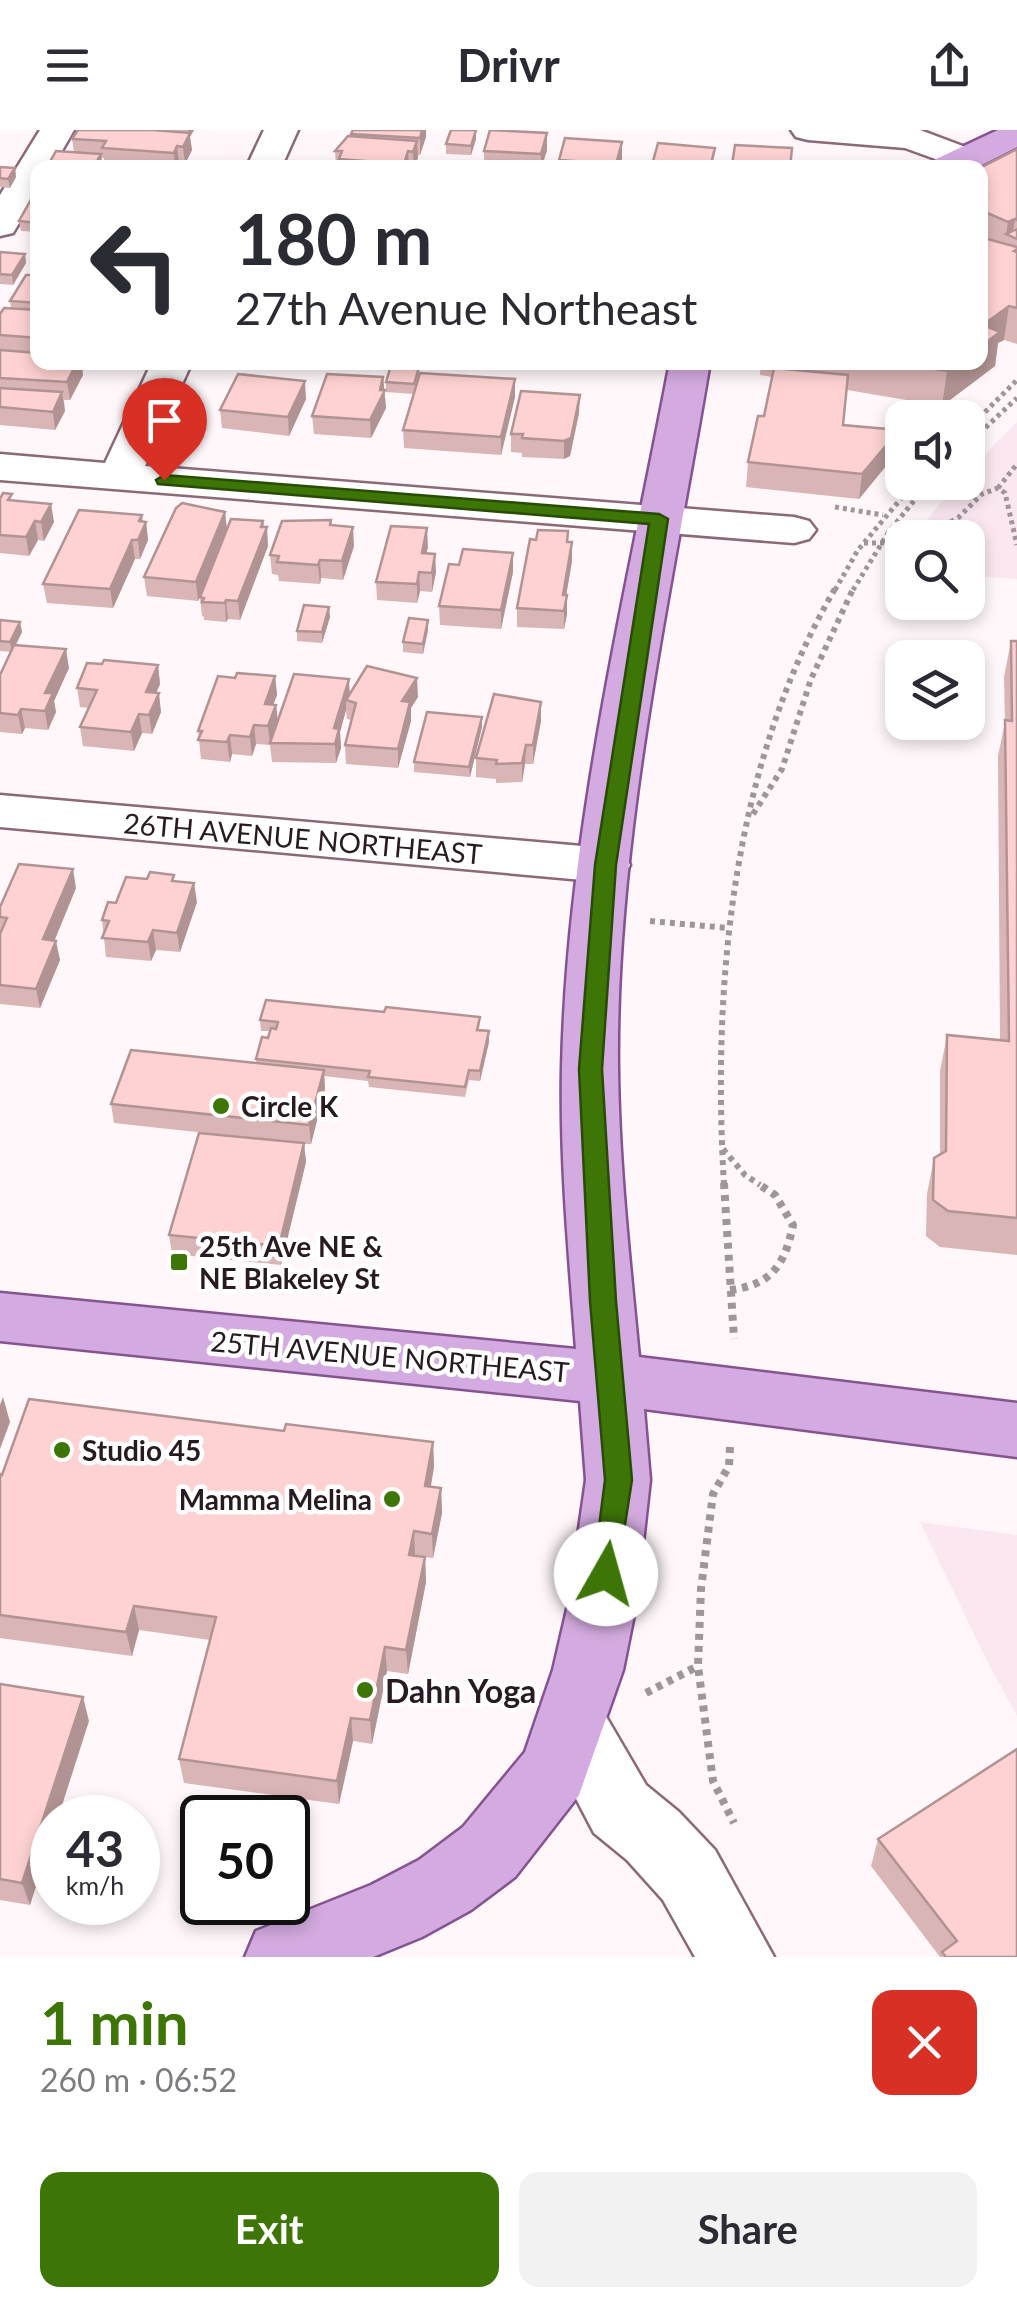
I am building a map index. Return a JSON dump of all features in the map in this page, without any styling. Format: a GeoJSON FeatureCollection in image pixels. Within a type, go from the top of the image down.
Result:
{"type":"FeatureCollection","features":[{"type":"Feature","properties":{"kind":"main road"},"geometry":{"type":"LineString","coordinates":[[961,160],[1017,134]]}},
{"type":"Feature","properties":{"kind":"main road"},"geometry":{"type":"LineString","coordinates":[[283,1957],[396,1911],[446,1885],[489,1852],[554,1770],[572,1724],[602,1605],[618,1480],[590,1069],[605,865],[659,519],[688,370]]}},
{"type":"Feature","properties":{"kind":"main road","name":"25TH AVENUE NORTHEAST"},"geometry":{"type":"LineString","coordinates":[[0,1317],[611,1378],[1017,1430]]}},
{"type":"Feature","properties":{"kind":"street"},"geometry":{"type":"LineString","coordinates":[[39,160],[57,130]]}},
{"type":"Feature","properties":{"kind":"street"},"geometry":{"type":"LineString","coordinates":[[267,160],[281,130]]}},
{"type":"Feature","properties":{"kind":"street"},"geometry":{"type":"LineString","coordinates":[[808,130],[910,138],[950,160]]}},
{"type":"Feature","properties":{"kind":"street"},"geometry":{"type":"LineString","coordinates":[[0,224],[30,175]]}},
{"type":"Feature","properties":{"kind":"street"},"geometry":{"type":"LineString","coordinates":[[119,477],[168,370]]}},
{"type":"Feature","properties":{"kind":"street"},"geometry":{"type":"LineString","coordinates":[[0,467],[794,530]]}},
{"type":"Feature","properties":{"kind":"street","name":"26TH AVENUE NORTHEAST"},"geometry":{"type":"LineString","coordinates":[[0,812],[605,865]]}},
{"type":"Feature","properties":{"kind":"street"},"geometry":{"type":"LineString","coordinates":[[572,1724],[620,1809],[689,1875],[736,1957]]}},
{"type":"Feature","properties":{"kind":"path"},"geometry":{"type":"LineString","coordinates":[[985,412],[1017,380]]}},
{"type":"Feature","properties":{"kind":"path"},"geometry":{"type":"LineString","coordinates":[[985,428],[1017,398]]}},
{"type":"Feature","properties":{"kind":"path"},"geometry":{"type":"LineString","coordinates":[[955,520],[982,494],[998,488],[1017,464]]}},
{"type":"Feature","properties":{"kind":"path"},"geometry":{"type":"LineString","coordinates":[[998,488],[1005,493],[1017,545]]}},
{"type":"Feature","properties":{"kind":"path"},"geometry":{"type":"LineString","coordinates":[[734,1335],[722,1147],[728,928],[761,762],[805,637],[846,568],[897,500]]}},
{"type":"Feature","properties":{"kind":"path"},"geometry":{"type":"LineString","coordinates":[[750,820],[785,764],[800,710],[878,544],[912,500]]}},
{"type":"Feature","properties":{"kind":"path"},"geometry":{"type":"LineString","coordinates":[[864,543],[885,544]]}},
{"type":"Feature","properties":{"kind":"path"},"geometry":{"type":"LineString","coordinates":[[835,565],[846,568]]}},
{"type":"Feature","properties":{"kind":"path"},"geometry":{"type":"LineString","coordinates":[[650,921],[728,928]]}},
{"type":"Feature","properties":{"kind":"path"},"geometry":{"type":"LineString","coordinates":[[722,1147],[745,1174],[775,1195],[793,1225],[786,1263],[757,1288],[730,1290]]}},
{"type":"Feature","properties":{"kind":"path"},"geometry":{"type":"LineString","coordinates":[[729,1466],[713,1494],[700,1589],[698,1666],[714,1781],[736,1826]]}},
{"type":"Feature","properties":{"kind":"shaded area"},"geometry":{"type":"Polygon","coordinates":[[[1017,422],[1017,579],[985,577],[985,520],[927,520],[943,500],[985,500],[985,455],[1017,422]]]}},
{"type":"Feature","properties":{"kind":"shaded area"},"geometry":{"type":"Polygon","coordinates":[[[920,1522],[1017,1535],[1017,1716],[987,1661],[920,1522]]]}},
{"type":"Feature","properties":{"kind":"building"},"geometry":{"type":"Polygon","coordinates":[[[78,130],[190,133],[183,147],[177,146],[174,153],[102,148],[106,141],[72,139],[78,130]]]}},
{"type":"Feature","properties":{"kind":"building"},"geometry":{"type":"Polygon","coordinates":[[[353,130],[422,130],[420,138],[351,134],[353,130]]]}},
{"type":"Feature","properties":{"kind":"building"},"geometry":{"type":"Polygon","coordinates":[[[451,130],[476,130],[471,146],[446,144],[451,130]]]}},
{"type":"Feature","properties":{"kind":"building"},"geometry":{"type":"Polygon","coordinates":[[[490,130],[547,133],[541,154],[484,151],[490,130]]]}},
{"type":"Feature","properties":{"kind":"building"},"geometry":{"type":"Polygon","coordinates":[[[348,136],[417,141],[405,160],[339,159],[342,151],[335,151],[348,136]]]}},
{"type":"Feature","properties":{"kind":"building"},"geometry":{"type":"Polygon","coordinates":[[[565,138],[622,142],[617,160],[559,160],[565,138]]]}},
{"type":"Feature","properties":{"kind":"building"},"geometry":{"type":"Polygon","coordinates":[[[658,143],[715,148],[712,160],[653,160],[658,143]]]}},
{"type":"Feature","properties":{"kind":"building"},"geometry":{"type":"Polygon","coordinates":[[[735,145],[792,148],[791,160],[733,160],[735,145]]]}},
{"type":"Feature","properties":{"kind":"building"},"geometry":{"type":"Polygon","coordinates":[[[1017,149],[1017,220],[1008,222],[988,213],[988,164],[1017,149]]]}},
{"type":"Feature","properties":{"kind":"building"},"geometry":{"type":"Polygon","coordinates":[[[56,151],[101,154],[98,160],[51,160],[56,151]]]}},
{"type":"Feature","properties":{"kind":"building"},"geometry":{"type":"Polygon","coordinates":[[[0,167],[15,168],[8,179],[0,178],[0,167]]]}},
{"type":"Feature","properties":{"kind":"building"},"geometry":{"type":"Polygon","coordinates":[[[30,201],[30,222],[19,221],[30,201]]]}},
{"type":"Feature","properties":{"kind":"building"},"geometry":{"type":"Polygon","coordinates":[[[988,239],[1017,247],[1017,308],[1009,306],[988,321],[988,239]]]}},
{"type":"Feature","properties":{"kind":"building"},"geometry":{"type":"Polygon","coordinates":[[[0,252],[25,254],[12,275],[0,274],[0,252]]]}},
{"type":"Feature","properties":{"kind":"building"},"geometry":{"type":"Polygon","coordinates":[[[26,275],[30,275],[30,302],[10,301],[26,275]]]}},
{"type":"Feature","properties":{"kind":"building"},"geometry":{"type":"Polygon","coordinates":[[[4,308],[30,310],[30,337],[0,335],[0,314],[4,308]]]}},
{"type":"Feature","properties":{"kind":"building"},"geometry":{"type":"Polygon","coordinates":[[[988,327],[1000,332],[988,341],[988,327]]]}},
{"type":"Feature","properties":{"kind":"building"},"geometry":{"type":"Polygon","coordinates":[[[0,350],[30,352],[30,370],[73,370],[67,382],[0,378],[0,350]]]}},
{"type":"Feature","properties":{"kind":"building"},"geometry":{"type":"Polygon","coordinates":[[[390,370],[418,370],[414,384],[386,382],[390,370]]]}},
{"type":"Feature","properties":{"kind":"building"},"geometry":{"type":"Polygon","coordinates":[[[774,370],[848,375],[843,425],[885,429],[885,447],[862,474],[748,462],[758,416],[764,416],[774,370]]]}},
{"type":"Feature","properties":{"kind":"building"},"geometry":{"type":"Polygon","coordinates":[[[420,373],[515,379],[501,437],[403,430],[420,373]]]}},
{"type":"Feature","properties":{"kind":"building"},"geometry":{"type":"Polygon","coordinates":[[[238,374],[305,381],[288,417],[220,410],[238,374]]]}},
{"type":"Feature","properties":{"kind":"building"},"geometry":{"type":"Polygon","coordinates":[[[327,374],[383,377],[380,390],[385,390],[370,420],[312,416],[327,374]]]}},
{"type":"Feature","properties":{"kind":"building"},"geometry":{"type":"Polygon","coordinates":[[[0,388],[62,392],[53,412],[0,407],[0,388]]]}},
{"type":"Feature","properties":{"kind":"building"},"geometry":{"type":"Polygon","coordinates":[[[521,391],[580,395],[571,438],[564,441],[511,434],[521,391]]]}},
{"type":"Feature","properties":{"kind":"building"},"geometry":{"type":"Polygon","coordinates":[[[3,493],[12,494],[8,500],[51,504],[26,537],[0,535],[3,493]]]}},
{"type":"Feature","properties":{"kind":"building"},"geometry":{"type":"Polygon","coordinates":[[[182,503],[225,512],[196,582],[144,577],[176,508],[182,503]]]}},
{"type":"Feature","properties":{"kind":"building"},"geometry":{"type":"Polygon","coordinates":[[[79,510],[142,515],[139,521],[146,522],[138,540],[132,540],[110,589],[43,584],[79,510]]]}},
{"type":"Feature","properties":{"kind":"building"},"geometry":{"type":"Polygon","coordinates":[[[231,519],[263,521],[261,527],[267,527],[238,601],[202,602],[204,598],[200,597],[231,519]]]}},
{"type":"Feature","properties":{"kind":"building"},"geometry":{"type":"Polygon","coordinates":[[[331,520],[330,525],[353,527],[342,561],[320,560],[318,565],[277,562],[279,556],[270,555],[282,521],[331,520]]]}},
{"type":"Feature","properties":{"kind":"building"},"geometry":{"type":"Polygon","coordinates":[[[391,526],[427,528],[422,553],[435,554],[432,573],[419,572],[417,584],[376,582],[391,526]]]}},
{"type":"Feature","properties":{"kind":"building"},"geometry":{"type":"Polygon","coordinates":[[[538,530],[568,531],[567,542],[572,542],[564,611],[517,608],[530,539],[536,540],[538,530]]]}},
{"type":"Feature","properties":{"kind":"building"},"geometry":{"type":"Polygon","coordinates":[[[463,549],[513,553],[501,610],[439,606],[449,564],[459,565],[463,549]]]}},
{"type":"Feature","properties":{"kind":"building"},"geometry":{"type":"Polygon","coordinates":[[[304,605],[329,607],[322,632],[297,631],[304,605]]]}},
{"type":"Feature","properties":{"kind":"building"},"geometry":{"type":"Polygon","coordinates":[[[409,618],[428,620],[423,644],[403,642],[409,618]]]}},
{"type":"Feature","properties":{"kind":"building"},"geometry":{"type":"Polygon","coordinates":[[[0,620],[20,622],[10,642],[0,641],[0,620]]]}},
{"type":"Feature","properties":{"kind":"building"},"geometry":{"type":"Polygon","coordinates":[[[1011,641],[1017,641],[1017,1218],[948,1211],[933,1200],[934,1158],[946,1151],[947,1035],[1009,1041],[1005,720],[1012,721],[1011,641]]]}},
{"type":"Feature","properties":{"kind":"building"},"geometry":{"type":"Polygon","coordinates":[[[14,645],[66,649],[45,693],[53,693],[45,711],[21,709],[18,715],[0,713],[0,675],[14,645]]]}},
{"type":"Feature","properties":{"kind":"building"},"geometry":{"type":"Polygon","coordinates":[[[104,660],[158,665],[146,692],[159,693],[149,715],[139,714],[131,732],[80,727],[97,690],[77,688],[87,663],[102,664],[104,660]]]}},
{"type":"Feature","properties":{"kind":"building"},"geometry":{"type":"Polygon","coordinates":[[[367,666],[417,678],[402,701],[410,702],[398,749],[345,745],[356,703],[346,700],[367,666]]]}},
{"type":"Feature","properties":{"kind":"building"},"geometry":{"type":"Polygon","coordinates":[[[237,673],[275,676],[265,704],[276,705],[268,726],[254,725],[250,737],[230,735],[227,742],[198,740],[218,676],[235,678],[237,673]]]}},
{"type":"Feature","properties":{"kind":"building"},"geometry":{"type":"Polygon","coordinates":[[[294,674],[349,679],[334,728],[339,729],[335,744],[270,743],[294,674]]]}},
{"type":"Feature","properties":{"kind":"building"},"geometry":{"type":"Polygon","coordinates":[[[494,694],[541,702],[533,745],[526,745],[522,763],[496,764],[497,760],[476,758],[494,694]]]}},
{"type":"Feature","properties":{"kind":"building"},"geometry":{"type":"Polygon","coordinates":[[[427,712],[482,717],[469,767],[414,762],[427,712]]]}},
{"type":"Feature","properties":{"kind":"building"},"geometry":{"type":"Polygon","coordinates":[[[19,864],[73,869],[43,939],[56,941],[36,989],[0,985],[0,934],[7,918],[0,917],[0,907],[19,864]]]}},
{"type":"Feature","properties":{"kind":"building"},"geometry":{"type":"Polygon","coordinates":[[[150,872],[174,875],[172,881],[194,883],[177,933],[153,930],[148,942],[102,938],[109,921],[102,920],[108,902],[116,903],[126,877],[147,879],[150,872]]]}},
{"type":"Feature","properties":{"kind":"building"},"geometry":{"type":"Polygon","coordinates":[[[266,1000],[480,1017],[477,1030],[489,1031],[480,1071],[469,1070],[465,1087],[368,1077],[370,1071],[256,1059],[262,1037],[268,1038],[278,1022],[260,1020],[266,1000]]]}},
{"type":"Feature","properties":{"kind":"building","name":"Circle K"},"geometry":{"type":"Polygon","coordinates":[[[131,1050],[324,1070],[309,1125],[111,1104],[131,1050]]]}},
{"type":"Feature","properties":{"kind":"building"},"geometry":{"type":"Polygon","coordinates":[[[199,1133],[304,1143],[279,1246],[169,1235],[199,1133]]]}},
{"type":"Feature","properties":{"kind":"building"},"geometry":{"type":"Polygon","coordinates":[[[29,1399],[284,1431],[286,1424],[433,1442],[425,1486],[441,1488],[432,1534],[414,1531],[409,1555],[425,1557],[406,1650],[385,1647],[370,1720],[351,1718],[337,1781],[179,1759],[216,1617],[134,1606],[126,1632],[0,1615],[0,1474],[29,1399]]]}},
{"type":"Feature","properties":{"kind":"building"},"geometry":{"type":"Polygon","coordinates":[[[0,1684],[83,1697],[51,1795],[30,1795],[30,1859],[22,1883],[0,1879],[0,1684]]]}},
{"type":"Feature","properties":{"kind":"building"},"geometry":{"type":"Polygon","coordinates":[[[1017,1749],[1017,1957],[946,1957],[942,1952],[957,1941],[878,1839],[1017,1749]]]}},
{"type":"Feature","properties":{"kind":"place","name":"Circle K"},"geometry":{"type":"Point","coordinates":[221,1106]}},
{"type":"Feature","properties":{"kind":"place","name":"25th Ave NE & NE Blakeley St"},"geometry":{"type":"Point","coordinates":[179,1262]}},
{"type":"Feature","properties":{"kind":"place","name":"Studio 45"},"geometry":{"type":"Point","coordinates":[62,1450]}},
{"type":"Feature","properties":{"kind":"place","name":"Mamma Melina"},"geometry":{"type":"Point","coordinates":[392,1499]}},
{"type":"Feature","properties":{"kind":"place","name":"Dahn Yoga"},"geometry":{"type":"Point","coordinates":[365,1690]}},
{"type":"Feature","properties":{"kind":"route"},"geometry":{"type":"LineString","coordinates":[[164,480],[659,519],[605,865],[590,1069],[618,1480],[606,1574]]}}]}
